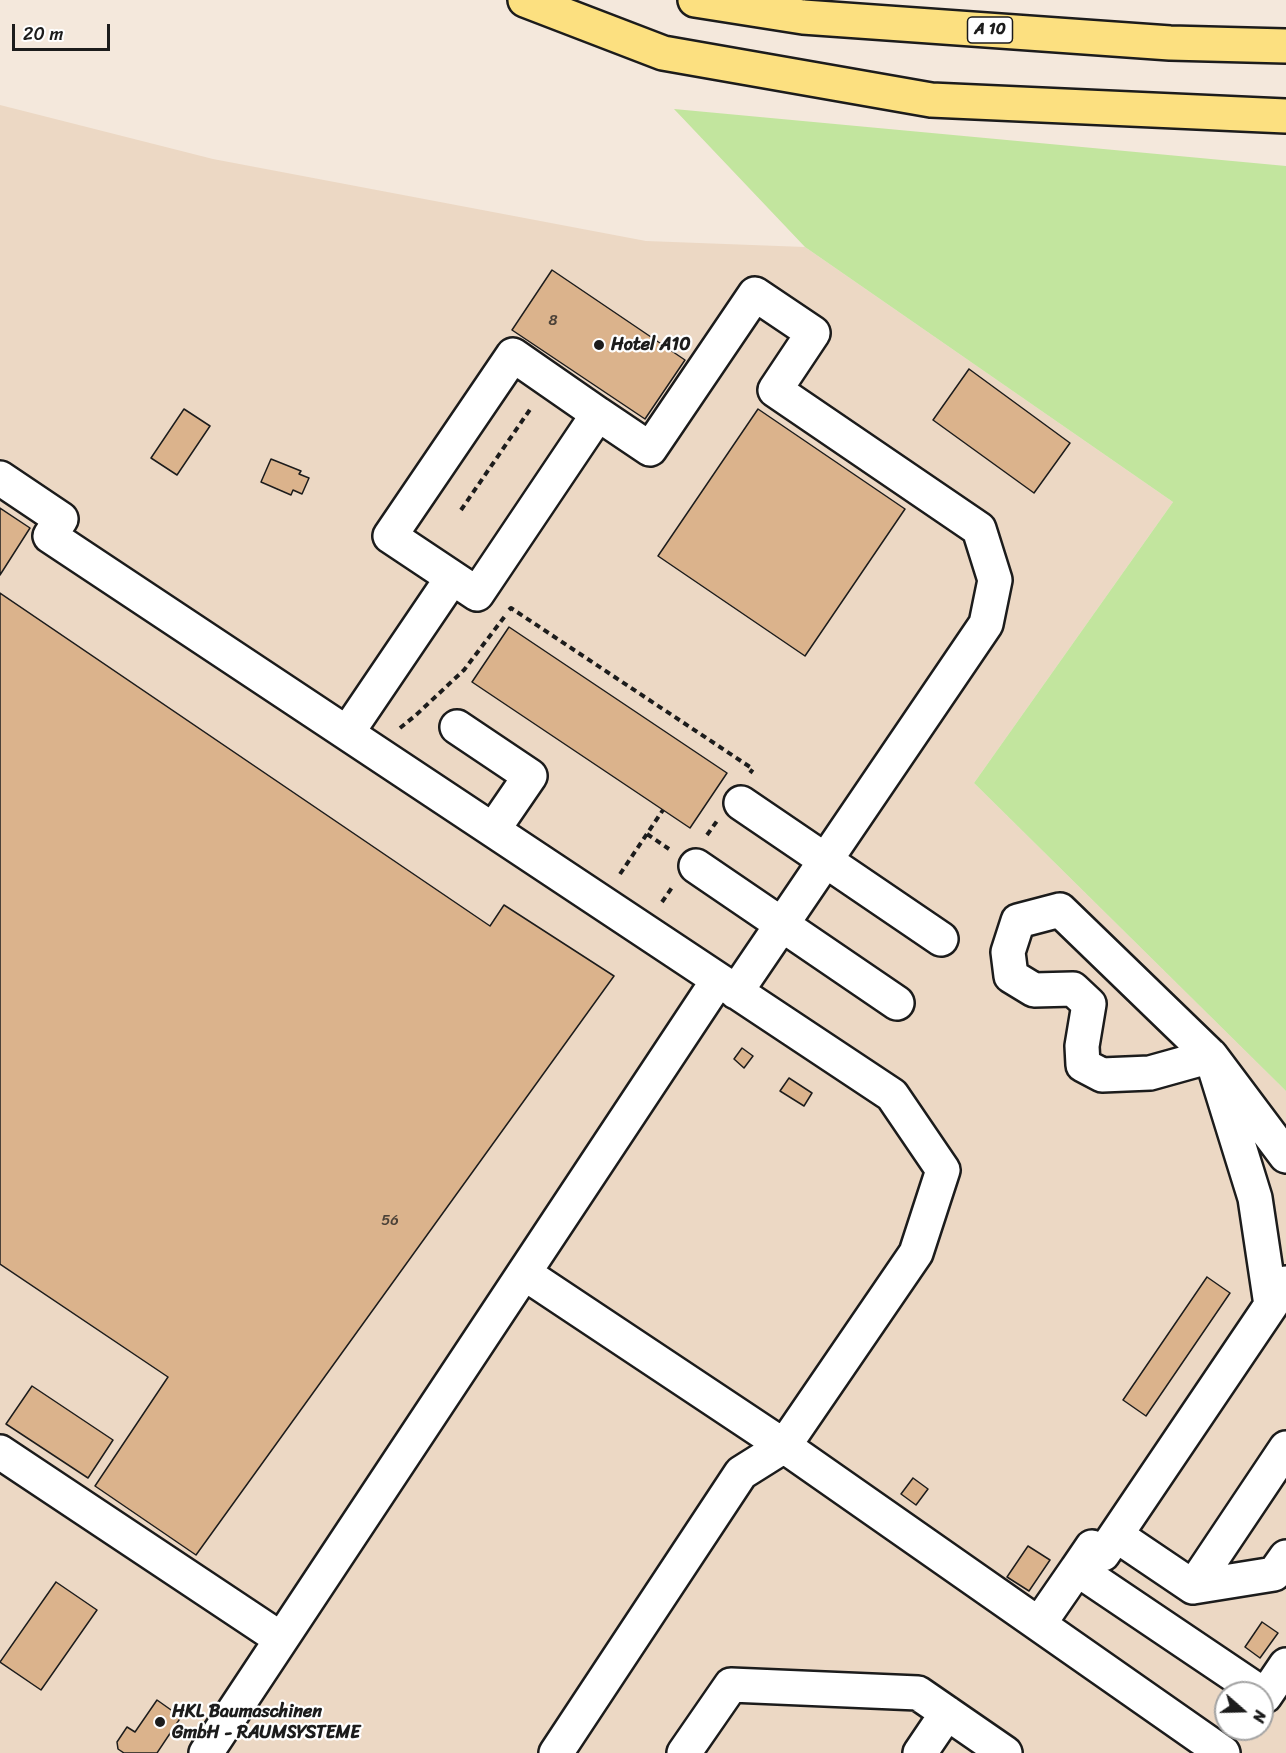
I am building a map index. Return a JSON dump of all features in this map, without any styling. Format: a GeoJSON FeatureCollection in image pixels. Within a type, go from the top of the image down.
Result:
{"type":"FeatureCollection","features":[{"type":"Feature","properties":{"kind":"highway"},"geometry":{"type":"LineString","coordinates":[[525,0],[663,53],[931,99],[1286,116]]}},
{"type":"Feature","properties":{"kind":"highway","name":"A 10"},"geometry":{"type":"LineString","coordinates":[[695,0],[803,17],[1170,43],[1286,46]]}},
{"type":"Feature","properties":{"kind":"lane"},"geometry":{"type":"LineString","coordinates":[[206,1753],[524,1273],[727,986],[782,924],[986,624],[995,580],[979,529],[775,390],[813,333],[755,294],[650,449],[513,356],[390,536],[477,594],[598,414]]}},
{"type":"Feature","properties":{"kind":"lane"},"geometry":{"type":"LineString","coordinates":[[0,478],[61,519],[50,536],[892,1095],[943,1170],[916,1253],[784,1446],[741,1473],[555,1753]]}},
{"type":"Feature","properties":{"kind":"lane"},"geometry":{"type":"LineString","coordinates":[[360,742],[452,578]]}},
{"type":"Feature","properties":{"kind":"lane"},"geometry":{"type":"LineString","coordinates":[[457,726],[530,776],[493,830]]}},
{"type":"Feature","properties":{"kind":"lane"},"geometry":{"type":"LineString","coordinates":[[736,799],[941,939]]}},
{"type":"Feature","properties":{"kind":"lane"},"geometry":{"type":"LineString","coordinates":[[691,864],[897,1003]]}},
{"type":"Feature","properties":{"kind":"lane"},"geometry":{"type":"LineString","coordinates":[[1211,1056],[1150,1073],[1102,1075],[1083,1065],[1082,1046],[1089,1004],[1073,990],[1034,990],[1011,976],[1008,952],[1018,921],[1060,910],[1211,1056],[1286,1156]]}},
{"type":"Feature","properties":{"kind":"lane"},"geometry":{"type":"LineString","coordinates":[[1039,1624],[1092,1547],[1103,1554],[1279,1294],[1255,1198],[1211,1056]]}},
{"type":"Feature","properties":{"kind":"lane"},"geometry":{"type":"LineString","coordinates":[[524,1273],[784,1446],[1223,1753]]}},
{"type":"Feature","properties":{"kind":"lane"},"geometry":{"type":"LineString","coordinates":[[1193,1587],[1286,1448]]}},
{"type":"Feature","properties":{"kind":"lane"},"geometry":{"type":"LineString","coordinates":[[0,1452],[281,1639]]}},
{"type":"Feature","properties":{"kind":"lane"},"geometry":{"type":"LineString","coordinates":[[1116,1535],[1193,1587],[1274,1574],[1286,1557]]}},
{"type":"Feature","properties":{"kind":"lane"},"geometry":{"type":"LineString","coordinates":[[1077,1569],[1243,1681]]}},
{"type":"Feature","properties":{"kind":"lane"},"geometry":{"type":"LineString","coordinates":[[1274,1683],[1286,1665]]}},
{"type":"Feature","properties":{"kind":"lane"},"geometry":{"type":"LineString","coordinates":[[684,1753],[731,1685],[918,1693],[1005,1753]]}},
{"type":"Feature","properties":{"kind":"lane"},"geometry":{"type":"LineString","coordinates":[[920,1753],[947,1713]]}},
{"type":"Feature","properties":{"kind":"path"},"geometry":{"type":"LineString","coordinates":[[461,510],[550,381]]}},
{"type":"Feature","properties":{"kind":"path"},"geometry":{"type":"LineString","coordinates":[[360,742],[416,716],[464,670],[511,608],[753,769],[736,799],[643,930]]}},
{"type":"Feature","properties":{"kind":"path"},"geometry":{"type":"LineString","coordinates":[[601,902],[663,810]]}},
{"type":"Feature","properties":{"kind":"shaded area"},"geometry":{"type":"Polygon","coordinates":[[[0,105],[213,159],[646,241],[805,247],[1173,502],[974,783],[1286,1091],[1286,1753],[0,1753],[0,105]]]}},
{"type":"Feature","properties":{"kind":"green space"},"geometry":{"type":"Polygon","coordinates":[[[674,109],[1286,166],[1286,1091],[974,783],[1173,502],[805,247],[674,109]]]}},
{"type":"Feature","properties":{"kind":"building","name":"Hotel A10"},"geometry":{"type":"Polygon","coordinates":[[[552,270],[685,360],[645,419],[512,330],[552,270]]]}},
{"type":"Feature","properties":{"kind":"building"},"geometry":{"type":"Polygon","coordinates":[[[969,369],[1070,443],[1034,493],[933,420],[969,369]]]}},
{"type":"Feature","properties":{"kind":"building"},"geometry":{"type":"Polygon","coordinates":[[[184,409],[210,426],[177,475],[151,458],[184,409]]]}},
{"type":"Feature","properties":{"kind":"building"},"geometry":{"type":"Polygon","coordinates":[[[758,409],[905,509],[805,656],[658,556],[758,409]]]}},
{"type":"Feature","properties":{"kind":"building"},"geometry":{"type":"Polygon","coordinates":[[[271,459],[301,471],[299,474],[309,478],[302,494],[293,490],[291,495],[261,482],[271,459]]]}},
{"type":"Feature","properties":{"kind":"building"},"geometry":{"type":"Polygon","coordinates":[[[0,508],[30,528],[0,575],[0,508]]]}},
{"type":"Feature","properties":{"kind":"building"},"geometry":{"type":"Polygon","coordinates":[[[0,593],[490,926],[504,905],[614,976],[196,1555],[95,1486],[168,1377],[0,1264],[0,593]]]}},
{"type":"Feature","properties":{"kind":"building"},"geometry":{"type":"Polygon","coordinates":[[[509,627],[727,773],[690,828],[472,682],[509,627]]]}},
{"type":"Feature","properties":{"kind":"building"},"geometry":{"type":"Polygon","coordinates":[[[742,1048],[753,1056],[744,1068],[734,1059],[742,1048]]]}},
{"type":"Feature","properties":{"kind":"building"},"geometry":{"type":"Polygon","coordinates":[[[789,1078],[812,1093],[804,1106],[780,1091],[789,1078]]]}},
{"type":"Feature","properties":{"kind":"building"},"geometry":{"type":"Polygon","coordinates":[[[1207,1277],[1230,1293],[1146,1416],[1123,1400],[1207,1277]]]}},
{"type":"Feature","properties":{"kind":"building"},"geometry":{"type":"Polygon","coordinates":[[[32,1386],[113,1440],[88,1478],[6,1424],[32,1386]]]}},
{"type":"Feature","properties":{"kind":"building"},"geometry":{"type":"Polygon","coordinates":[[[913,1478],[928,1489],[916,1505],[901,1494],[913,1478]]]}},
{"type":"Feature","properties":{"kind":"building"},"geometry":{"type":"Polygon","coordinates":[[[1028,1546],[1050,1560],[1029,1591],[1007,1577],[1028,1546]]]}},
{"type":"Feature","properties":{"kind":"building"},"geometry":{"type":"Polygon","coordinates":[[[56,1582],[97,1610],[41,1690],[0,1662],[56,1582]]]}},
{"type":"Feature","properties":{"kind":"building"},"geometry":{"type":"Polygon","coordinates":[[[1262,1622],[1278,1633],[1260,1658],[1245,1647],[1262,1622]]]}},
{"type":"Feature","properties":{"kind":"building","name":"HKL Baumaschinen GmbH - RAUMSYSTEME"},"geometry":{"type":"Polygon","coordinates":[[[157,1700],[181,1717],[157,1753],[124,1753],[118,1749],[117,1742],[127,1727],[135,1732],[157,1700]]]}},
{"type":"Feature","properties":{"kind":"place","name":"Hotel A10"},"geometry":{"type":"Point","coordinates":[599,345]}},
{"type":"Feature","properties":{"kind":"place","name":"HKL Baumaschinen GmbH - RAUMSYSTEME"},"geometry":{"type":"Point","coordinates":[160,1722]}}]}
